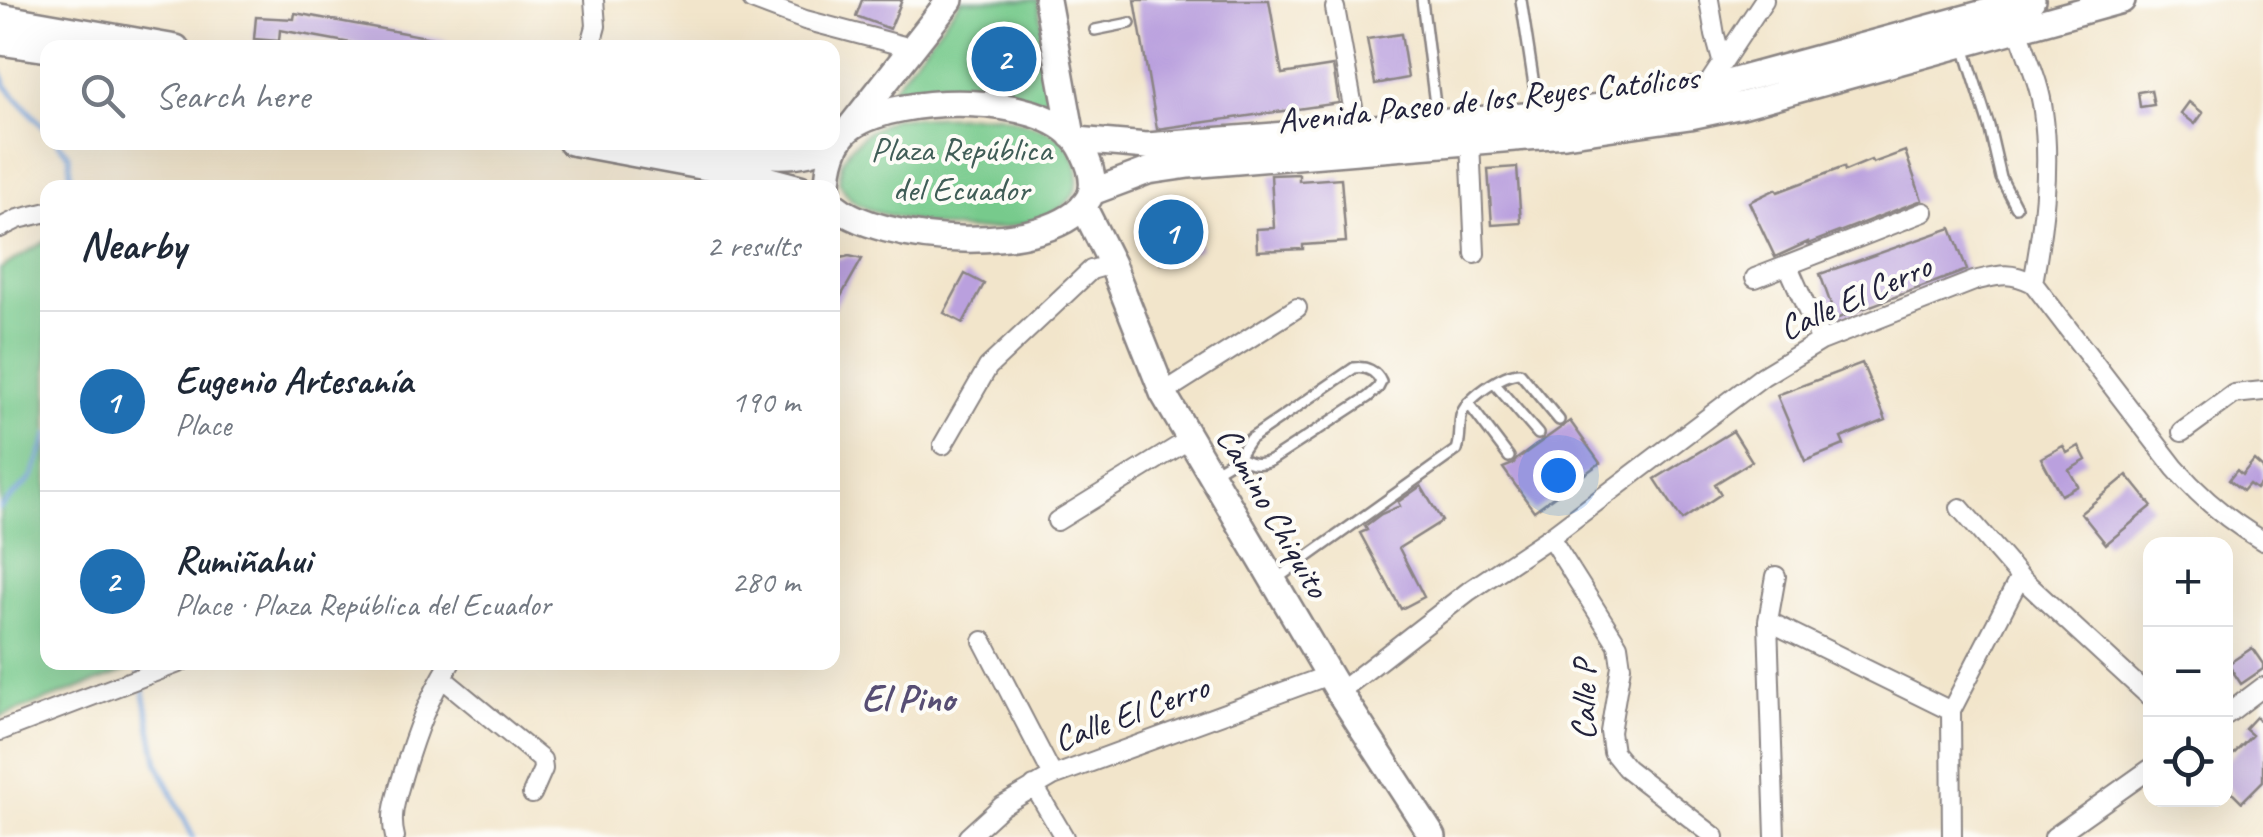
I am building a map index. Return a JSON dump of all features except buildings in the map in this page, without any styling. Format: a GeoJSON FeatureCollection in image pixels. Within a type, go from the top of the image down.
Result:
{"type":"FeatureCollection","features":[{"type":"Feature","properties":{"kind":"main road"},"geometry":{"type":"LineString","coordinates":[[840,144],[950,0]]}},
{"type":"Feature","properties":{"kind":"main road"},"geometry":{"type":"LineString","coordinates":[[840,210],[884,229],[939,238],[978,239],[1046,228],[1070,216],[1088,199],[1092,176],[1075,138],[1047,0]]}},
{"type":"Feature","properties":{"kind":"main road","name":"Avenida Paseo de los Reyes Católicos"},"geometry":{"type":"LineString","coordinates":[[1075,138],[1146,146],[1437,123],[1540,125],[1690,116],[1742,105],[1960,32],[2032,0]]}},
{"type":"Feature","properties":{"kind":"main road","name":"Avenida Paseo de los Reyes Católicos"},"geometry":{"type":"LineString","coordinates":[[1088,199],[1148,171],[1470,141],[1960,32],[2018,28],[2110,2]]}},
{"type":"Feature","properties":{"kind":"main road"},"geometry":{"type":"LineString","coordinates":[[6,17],[132,40]]}},
{"type":"Feature","properties":{"kind":"main road"},"geometry":{"type":"LineString","coordinates":[[10,43],[40,48]]}},
{"type":"Feature","properties":{"kind":"main road"},"geometry":{"type":"LineString","coordinates":[[840,136],[879,115],[918,104],[958,102],[1012,108],[1060,126],[1075,138]]}},
{"type":"Feature","properties":{"kind":"main road"},"geometry":{"type":"LineString","coordinates":[[615,150],[771,180]]}},
{"type":"Feature","properties":{"kind":"main road"},"geometry":{"type":"LineString","coordinates":[[732,150],[773,154],[813,150]]}},
{"type":"Feature","properties":{"kind":"main road"},"geometry":{"type":"LineString","coordinates":[[829,180],[836,150]]}},
{"type":"Feature","properties":{"kind":"main road","name":"Camino Chiquito"},"geometry":{"type":"LineString","coordinates":[[1088,199],[1163,393],[1334,684],[1433,837]]}},
{"type":"Feature","properties":{"kind":"street"},"geometry":{"type":"LineString","coordinates":[[592,40],[596,26],[594,0]]}},
{"type":"Feature","properties":{"kind":"street"},"geometry":{"type":"LineString","coordinates":[[752,0],[805,20],[911,48]]}},
{"type":"Feature","properties":{"kind":"street"},"geometry":{"type":"LineString","coordinates":[[1709,0],[1722,61]]}},
{"type":"Feature","properties":{"kind":"street"},"geometry":{"type":"LineString","coordinates":[[1690,116],[1764,0]]}},
{"type":"Feature","properties":{"kind":"street"},"geometry":{"type":"LineString","coordinates":[[1335,8],[1357,129]]}},
{"type":"Feature","properties":{"kind":"street"},"geometry":{"type":"LineString","coordinates":[[2018,28],[2043,108],[2041,238],[2032,283],[2199,496],[2263,541]]}},
{"type":"Feature","properties":{"kind":"street"},"geometry":{"type":"LineString","coordinates":[[1470,141],[1475,254]]}},
{"type":"Feature","properties":{"kind":"street"},"geometry":{"type":"LineString","coordinates":[[1755,278],[1924,212]]}},
{"type":"Feature","properties":{"kind":"street"},"geometry":{"type":"LineString","coordinates":[[0,228],[40,214]]}},
{"type":"Feature","properties":{"kind":"street"},"geometry":{"type":"LineString","coordinates":[[943,445],[988,367],[1091,270],[1112,264]]}},
{"type":"Feature","properties":{"kind":"street"},"geometry":{"type":"LineString","coordinates":[[1788,266],[1821,341]]}},
{"type":"Feature","properties":{"kind":"street","name":"Calle El Cerro"},"geometry":{"type":"LineString","coordinates":[[968,837],[1002,806],[1053,776],[1334,684],[1550,537],[1763,376],[1821,341],[1974,281],[2000,274],[2017,275],[2032,283]]}},
{"type":"Feature","properties":{"kind":"street"},"geometry":{"type":"LineString","coordinates":[[1163,393],[1297,308]]}},
{"type":"Feature","properties":{"kind":"street"},"geometry":{"type":"LineString","coordinates":[[2182,432],[2234,394],[2263,392]]}},
{"type":"Feature","properties":{"kind":"street"},"geometry":{"type":"LineString","coordinates":[[1057,522],[1190,440]]}},
{"type":"Feature","properties":{"kind":"street"},"geometry":{"type":"LineString","coordinates":[[1960,508],[2020,577],[2143,691]]}},
{"type":"Feature","properties":{"kind":"street","name":"Calle P"},"geometry":{"type":"LineString","coordinates":[[1550,537],[1618,646],[1620,674],[1610,732],[1614,752],[1626,768],[1715,837]]}},
{"type":"Feature","properties":{"kind":"street"},"geometry":{"type":"LineString","coordinates":[[1775,837],[1768,620],[1776,576]]}},
{"type":"Feature","properties":{"kind":"street"},"geometry":{"type":"LineString","coordinates":[[1952,837],[1951,711],[2020,577]]}},
{"type":"Feature","properties":{"kind":"street"},"geometry":{"type":"LineString","coordinates":[[1768,620],[1951,711]]}},
{"type":"Feature","properties":{"kind":"street"},"geometry":{"type":"LineString","coordinates":[[983,641],[1053,776]]}},
{"type":"Feature","properties":{"kind":"street"},"geometry":{"type":"LineString","coordinates":[[0,732],[162,670]]}},
{"type":"Feature","properties":{"kind":"street"},"geometry":{"type":"LineString","coordinates":[[395,837],[392,809],[418,725],[446,670],[542,760],[543,768],[532,794]]}},
{"type":"Feature","properties":{"kind":"street"},"geometry":{"type":"LineString","coordinates":[[2233,710],[2263,687]]}},
{"type":"Feature","properties":{"kind":"street"},"geometry":{"type":"LineString","coordinates":[[2054,837],[2143,774]]}},
{"type":"Feature","properties":{"kind":"street"},"geometry":{"type":"LineString","coordinates":[[1034,786],[1064,837]]}},
{"type":"Feature","properties":{"kind":"lane"},"geometry":{"type":"LineString","coordinates":[[1422,0],[1437,123]]}},
{"type":"Feature","properties":{"kind":"lane"},"geometry":{"type":"LineString","coordinates":[[1521,0],[1540,125]]}},
{"type":"Feature","properties":{"kind":"lane"},"geometry":{"type":"LineString","coordinates":[[1094,30],[1130,23]]}},
{"type":"Feature","properties":{"kind":"lane"},"geometry":{"type":"LineString","coordinates":[[1960,32],[1990,126],[2001,178],[2016,208]]}},
{"type":"Feature","properties":{"kind":"lane"},"geometry":{"type":"LineString","coordinates":[[1210,474],[1238,457],[1250,438],[1354,368],[1367,368],[1378,374],[1378,388],[1368,398],[1270,461],[1262,464],[1238,457]]}},
{"type":"Feature","properties":{"kind":"lane"},"geometry":{"type":"LineString","coordinates":[[1273,581],[1457,450],[1460,418],[1468,402],[1505,375],[1520,373],[1527,378],[1558,420]]}},
{"type":"Feature","properties":{"kind":"lane"},"geometry":{"type":"LineString","coordinates":[[1494,383],[1538,434]]}},
{"type":"Feature","properties":{"kind":"lane"},"geometry":{"type":"LineString","coordinates":[[1468,402],[1510,457]]}},
{"type":"Feature","properties":{"kind":"green space"},"geometry":{"type":"Polygon","coordinates":[[[961,0],[1038,0],[1054,104],[1002,91],[969,88],[885,98],[961,0]]]}},
{"type":"Feature","properties":{"kind":"green space","name":"Plaza República del Ecuador"},"geometry":{"type":"Polygon","coordinates":[[[999,115],[1038,126],[1067,145],[1077,167],[1077,185],[1058,210],[1005,227],[960,229],[876,212],[851,199],[840,183],[842,161],[866,133],[894,118],[999,115]]]}},
{"type":"Feature","properties":{"kind":"green space"},"geometry":{"type":"Polygon","coordinates":[[[40,244],[40,670],[129,670],[0,717],[0,269],[40,244]]]}},
{"type":"Feature","properties":{"kind":"waterway"},"geometry":{"type":"LineString","coordinates":[[0,69],[6,86],[40,123]]}},
{"type":"Feature","properties":{"kind":"waterway"},"geometry":{"type":"LineString","coordinates":[[64,150],[69,155],[71,180]]}},
{"type":"Feature","properties":{"kind":"waterway"},"geometry":{"type":"LineString","coordinates":[[0,508],[32,478],[40,456]]}},
{"type":"Feature","properties":{"kind":"waterway"},"geometry":{"type":"LineString","coordinates":[[140,670],[158,764],[193,837]]}},
{"type":"Feature","properties":{"kind":"place","name":"Rumiñahui"},"geometry":{"type":"Point","coordinates":[1004,59]}},
{"type":"Feature","properties":{"kind":"place","name":"Eugenio Artesanía"},"geometry":{"type":"Point","coordinates":[1171,232]}},
{"type":"Feature","properties":{"kind":"district","name":"El Pino"},"geometry":{"type":"Point","coordinates":[908,698]}}]}
